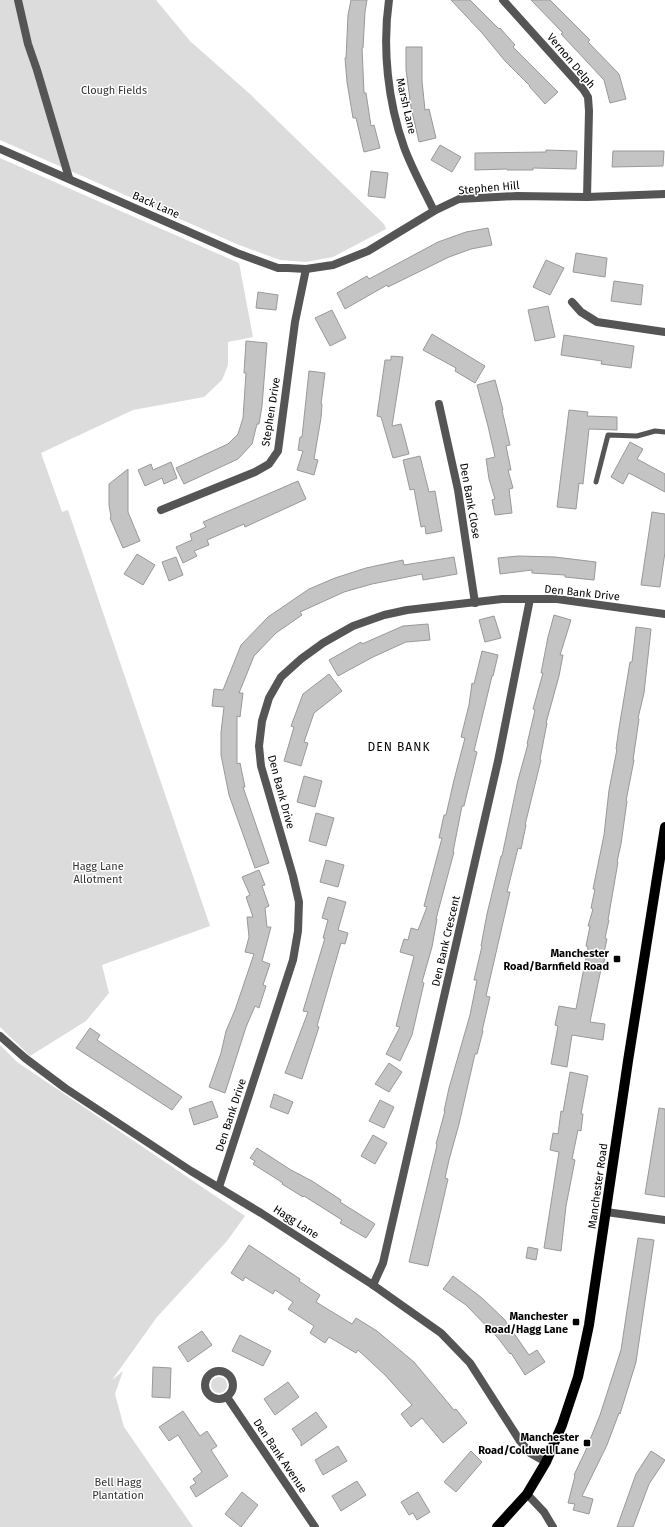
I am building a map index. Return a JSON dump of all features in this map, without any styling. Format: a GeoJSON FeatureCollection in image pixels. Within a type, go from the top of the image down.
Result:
{"type":"FeatureCollection","features":[{"type":"Feature","properties":{"kind":"main road","name":"Manchester Road"},"geometry":{"type":"LineString","coordinates":[[497,1527],[527,1494],[546,1462],[562,1425],[578,1377],[589,1324],[628,1061],[665,827]]}},
{"type":"Feature","properties":{"kind":"street"},"geometry":{"type":"LineString","coordinates":[[18,0],[28,44],[38,70],[69,178]]}},
{"type":"Feature","properties":{"kind":"street","name":"Marsh Lane"},"geometry":{"type":"LineString","coordinates":[[389,0],[387,20],[387,74],[394,115],[405,148],[434,211]]}},
{"type":"Feature","properties":{"kind":"street","name":"Vernon Delph"},"geometry":{"type":"LineString","coordinates":[[504,0],[583,89],[588,97],[587,197]]}},
{"type":"Feature","properties":{"kind":"street","name":"Back Lane"},"geometry":{"type":"LineString","coordinates":[[0,148],[256,261],[278,268],[306,269]]}},
{"type":"Feature","properties":{"kind":"street","name":"Stephen Hill"},"geometry":{"type":"LineString","coordinates":[[306,269],[333,265],[368,251],[434,211],[459,199],[517,196],[587,197],[665,194]]}},
{"type":"Feature","properties":{"kind":"street","name":"Stephen Drive"},"geometry":{"type":"LineString","coordinates":[[161,510],[255,472],[269,464],[278,451],[295,322],[306,269]]}},
{"type":"Feature","properties":{"kind":"street"},"geometry":{"type":"LineString","coordinates":[[572,302],[580,312],[597,322],[665,332]]}},
{"type":"Feature","properties":{"kind":"street","name":"Den Bank Close"},"geometry":{"type":"LineString","coordinates":[[439,404],[458,490],[475,603]]}},
{"type":"Feature","properties":{"kind":"street","name":"Den Bank Drive"},"geometry":{"type":"LineString","coordinates":[[219,1187],[294,960],[298,931],[299,902],[293,876],[261,766],[259,746],[262,722],[269,698],[281,677],[301,659],[323,643],[353,626],[408,610],[502,599],[557,599],[665,614]]}},
{"type":"Feature","properties":{"kind":"street","name":"Den Bank Crescent"},"geometry":{"type":"LineString","coordinates":[[373,1285],[383,1263],[454,957],[498,761],[530,599]]}},
{"type":"Feature","properties":{"kind":"street","name":"Hagg Lane"},"geometry":{"type":"LineString","coordinates":[[0,1036],[25,1058],[65,1088],[191,1171],[219,1187],[373,1285],[441,1333],[470,1363],[520,1441],[530,1453],[546,1462]]}},
{"type":"Feature","properties":{"kind":"street"},"geometry":{"type":"LineString","coordinates":[[606,1212],[665,1220]]}},
{"type":"Feature","properties":{"kind":"street","name":"Den Bank Avenue"},"geometry":{"type":"LineString","coordinates":[[227,1397],[315,1527]]}},
{"type":"Feature","properties":{"kind":"street"},"geometry":{"type":"LineString","coordinates":[[527,1494],[544,1512],[553,1527]]}},
{"type":"Feature","properties":{"kind":"lane"},"geometry":{"type":"LineString","coordinates":[[596,482],[608,435],[637,436],[655,431],[665,432]]}},
{"type":"Feature","properties":{"kind":"green space","name":"Clough Fields"},"geometry":{"type":"Polygon","coordinates":[[[0,0],[156,0],[190,41],[251,95],[384,224],[386,229],[333,257],[306,262],[280,260],[239,245],[0,140],[0,0]]]}},
{"type":"Feature","properties":{"kind":"green space","name":"Hagg Lane Allotment"},"geometry":{"type":"Polygon","coordinates":[[[0,158],[239,263],[253,337],[228,342],[228,365],[222,380],[204,397],[133,410],[41,453],[62,512],[68,510],[210,926],[102,965],[109,993],[86,1021],[30,1056],[0,1027],[0,158]]]}},
{"type":"Feature","properties":{"kind":"green space","name":"Bell Hagg Plantation"},"geometry":{"type":"Polygon","coordinates":[[[0,1045],[17,1062],[245,1216],[227,1241],[157,1317],[112,1380],[123,1371],[115,1394],[124,1427],[193,1527],[0,1527],[0,1045]]]}},
{"type":"Feature","properties":{"kind":"green space"},"geometry":{"type":"Polygon","coordinates":[[[219,1377],[225,1379],[227,1385],[225,1391],[219,1393],[213,1391],[211,1385],[213,1379],[219,1377]]]}},
{"type":"Feature","properties":{"kind":"building"},"geometry":{"type":"Polygon","coordinates":[[[351,0],[367,0],[362,48],[364,93],[366,93],[371,126],[374,125],[380,148],[364,152],[356,118],[353,118],[347,82],[345,58],[348,15],[351,0]]]}},
{"type":"Feature","properties":{"kind":"building"},"geometry":{"type":"Polygon","coordinates":[[[451,0],[470,0],[499,29],[500,28],[515,45],[513,47],[558,92],[545,104],[451,0]]]}},
{"type":"Feature","properties":{"kind":"building"},"geometry":{"type":"Polygon","coordinates":[[[531,0],[550,0],[590,40],[588,42],[619,74],[626,99],[610,103],[604,80],[561,34],[563,33],[531,0]]]}},
{"type":"Feature","properties":{"kind":"building"},"geometry":{"type":"Polygon","coordinates":[[[406,47],[422,47],[422,81],[425,110],[429,109],[436,138],[419,142],[411,107],[406,70],[406,47]]]}},
{"type":"Feature","properties":{"kind":"building"},"geometry":{"type":"Polygon","coordinates":[[[440,145],[461,157],[452,172],[431,160],[440,145]]]}},
{"type":"Feature","properties":{"kind":"building"},"geometry":{"type":"Polygon","coordinates":[[[546,150],[577,151],[576,169],[533,168],[533,170],[475,170],[475,153],[546,152],[546,150]]]}},
{"type":"Feature","properties":{"kind":"building"},"geometry":{"type":"Polygon","coordinates":[[[613,151],[664,151],[663,166],[612,167],[613,151]]]}},
{"type":"Feature","properties":{"kind":"building"},"geometry":{"type":"Polygon","coordinates":[[[371,171],[388,173],[385,198],[368,196],[371,171]]]}},
{"type":"Feature","properties":{"kind":"building"},"geometry":{"type":"Polygon","coordinates":[[[488,228],[492,245],[471,249],[449,257],[388,287],[387,285],[345,309],[337,293],[367,276],[369,279],[438,242],[466,232],[488,228]]]}},
{"type":"Feature","properties":{"kind":"building"},"geometry":{"type":"Polygon","coordinates":[[[576,253],[607,258],[605,277],[573,272],[576,253]]]}},
{"type":"Feature","properties":{"kind":"building"},"geometry":{"type":"Polygon","coordinates":[[[546,260],[564,268],[550,295],[533,287],[546,260]]]}},
{"type":"Feature","properties":{"kind":"building"},"geometry":{"type":"Polygon","coordinates":[[[614,281],[643,285],[641,305],[611,301],[614,281]]]}},
{"type":"Feature","properties":{"kind":"building"},"geometry":{"type":"Polygon","coordinates":[[[258,292],[278,295],[276,310],[256,308],[258,292]]]}},
{"type":"Feature","properties":{"kind":"building"},"geometry":{"type":"Polygon","coordinates":[[[548,306],[555,337],[535,341],[528,310],[548,306]]]}},
{"type":"Feature","properties":{"kind":"building"},"geometry":{"type":"Polygon","coordinates":[[[332,310],[346,338],[330,346],[315,318],[332,310]]]}},
{"type":"Feature","properties":{"kind":"building"},"geometry":{"type":"Polygon","coordinates":[[[432,334],[485,366],[475,383],[455,371],[456,368],[423,350],[432,334]]]}},
{"type":"Feature","properties":{"kind":"building"},"geometry":{"type":"Polygon","coordinates":[[[564,335],[634,346],[631,368],[601,364],[602,361],[561,355],[564,335]]]}},
{"type":"Feature","properties":{"kind":"building"},"geometry":{"type":"Polygon","coordinates":[[[246,341],[267,343],[262,406],[259,424],[257,424],[252,444],[238,459],[184,484],[176,468],[228,444],[238,434],[243,418],[246,373],[244,373],[246,341]]]}},
{"type":"Feature","properties":{"kind":"building"},"geometry":{"type":"Polygon","coordinates":[[[391,356],[403,357],[392,426],[401,424],[409,454],[393,458],[381,417],[377,416],[385,360],[391,360],[391,356]]]}},
{"type":"Feature","properties":{"kind":"building"},"geometry":{"type":"Polygon","coordinates":[[[309,371],[325,373],[321,404],[321,418],[314,459],[318,460],[314,475],[297,470],[303,451],[298,450],[300,437],[302,437],[309,371]]]}},
{"type":"Feature","properties":{"kind":"building"},"geometry":{"type":"Polygon","coordinates":[[[495,380],[510,445],[506,446],[511,470],[508,470],[513,488],[509,489],[512,513],[495,515],[492,500],[495,499],[489,479],[486,459],[495,457],[477,385],[495,380]]]}},
{"type":"Feature","properties":{"kind":"building"},"geometry":{"type":"Polygon","coordinates":[[[569,410],[588,412],[587,416],[617,417],[617,430],[589,429],[583,484],[579,483],[576,509],[557,507],[569,410]]]}},
{"type":"Feature","properties":{"kind":"building"},"geometry":{"type":"Polygon","coordinates":[[[630,442],[643,449],[637,459],[665,474],[665,492],[629,473],[623,484],[611,477],[630,442]]]}},
{"type":"Feature","properties":{"kind":"building"},"geometry":{"type":"Polygon","coordinates":[[[420,456],[429,492],[435,491],[442,531],[426,534],[425,526],[421,527],[414,489],[410,490],[403,460],[420,456]]]}},
{"type":"Feature","properties":{"kind":"building"},"geometry":{"type":"Polygon","coordinates":[[[171,462],[177,478],[164,484],[162,478],[145,486],[138,470],[151,464],[153,470],[171,462]]]}},
{"type":"Feature","properties":{"kind":"building"},"geometry":{"type":"Polygon","coordinates":[[[128,469],[128,512],[140,541],[123,548],[110,518],[109,484],[128,469]]]}},
{"type":"Feature","properties":{"kind":"building"},"geometry":{"type":"Polygon","coordinates":[[[298,481],[306,499],[245,527],[244,524],[207,540],[209,545],[194,551],[197,556],[183,563],[176,547],[192,540],[190,534],[206,527],[203,522],[298,481]]]}},
{"type":"Feature","properties":{"kind":"building"},"geometry":{"type":"Polygon","coordinates":[[[652,512],[665,514],[665,552],[660,587],[641,585],[652,512]]]}},
{"type":"Feature","properties":{"kind":"building"},"geometry":{"type":"Polygon","coordinates":[[[137,554],[155,565],[143,585],[124,574],[137,554]]]}},
{"type":"Feature","properties":{"kind":"building"},"geometry":{"type":"Polygon","coordinates":[[[518,556],[555,557],[596,562],[594,580],[565,577],[565,575],[532,573],[532,570],[500,574],[498,558],[518,556]]]}},
{"type":"Feature","properties":{"kind":"building"},"geometry":{"type":"Polygon","coordinates":[[[176,557],[183,575],[169,581],[162,562],[176,557]]]}},
{"type":"Feature","properties":{"kind":"building"},"geometry":{"type":"Polygon","coordinates":[[[454,557],[457,574],[423,580],[422,574],[372,584],[344,592],[300,612],[302,615],[276,633],[254,656],[239,693],[243,693],[240,717],[237,716],[237,764],[240,763],[245,787],[243,787],[269,863],[255,868],[229,795],[221,755],[221,732],[224,707],[212,706],[214,689],[223,690],[241,645],[268,617],[309,589],[335,578],[366,568],[403,560],[404,565],[454,557]]]}},
{"type":"Feature","properties":{"kind":"building"},"geometry":{"type":"Polygon","coordinates":[[[554,615],[571,620],[560,655],[563,655],[559,676],[546,723],[541,760],[525,825],[521,849],[518,848],[507,892],[510,892],[486,996],[490,997],[483,1031],[477,1054],[475,1054],[449,1160],[445,1178],[448,1179],[428,1266],[409,1262],[445,1111],[449,1088],[470,1015],[477,980],[474,980],[482,946],[487,914],[502,856],[518,780],[528,744],[535,710],[533,709],[543,673],[541,673],[554,615]]]}},
{"type":"Feature","properties":{"kind":"building"},"geometry":{"type":"Polygon","coordinates":[[[494,616],[501,638],[485,642],[479,620],[494,616]]]}},
{"type":"Feature","properties":{"kind":"building"},"geometry":{"type":"Polygon","coordinates":[[[428,624],[430,640],[406,642],[373,657],[338,676],[329,660],[361,642],[362,644],[403,626],[428,624]]]}},
{"type":"Feature","properties":{"kind":"building"},"geometry":{"type":"Polygon","coordinates":[[[636,627],[651,629],[644,693],[638,718],[634,760],[626,801],[621,844],[605,938],[607,939],[603,957],[605,958],[601,969],[590,1022],[605,1024],[603,1040],[572,1035],[567,1067],[551,1064],[558,1026],[555,1025],[559,1006],[576,1009],[588,947],[586,946],[590,926],[588,926],[593,909],[591,908],[595,889],[593,889],[604,835],[609,790],[617,749],[630,662],[632,662],[636,627]]]}},
{"type":"Feature","properties":{"kind":"building"},"geometry":{"type":"Polygon","coordinates":[[[482,651],[498,655],[474,751],[477,752],[464,806],[462,806],[454,852],[436,919],[432,947],[422,982],[424,983],[412,1035],[400,1061],[386,1054],[400,1027],[396,1026],[414,956],[400,952],[404,939],[408,940],[411,928],[418,930],[427,907],[424,906],[442,838],[439,838],[444,815],[446,815],[465,738],[461,737],[469,705],[472,683],[474,684],[482,651]]]}},
{"type":"Feature","properties":{"kind":"building"},"geometry":{"type":"Polygon","coordinates":[[[329,674],[342,691],[314,713],[304,742],[308,743],[301,766],[284,761],[294,727],[291,726],[303,694],[329,674]]]}},
{"type":"Feature","properties":{"kind":"building"},"geometry":{"type":"Polygon","coordinates":[[[304,776],[322,781],[315,807],[297,802],[304,776]]]}},
{"type":"Feature","properties":{"kind":"building"},"geometry":{"type":"Polygon","coordinates":[[[316,813],[334,818],[326,846],[309,841],[316,813]]]}},
{"type":"Feature","properties":{"kind":"building"},"geometry":{"type":"Polygon","coordinates":[[[326,860],[344,865],[338,887],[320,882],[326,860]]]}},
{"type":"Feature","properties":{"kind":"building"},"geometry":{"type":"Polygon","coordinates":[[[259,870],[265,885],[262,886],[269,906],[265,908],[267,927],[271,927],[262,961],[270,964],[263,985],[266,986],[259,1008],[255,1006],[246,1027],[225,1093],[209,1087],[221,1053],[226,1031],[235,1010],[254,954],[245,952],[249,937],[247,917],[253,917],[246,897],[250,895],[242,877],[259,870]]]}},
{"type":"Feature","properties":{"kind":"building"},"geometry":{"type":"Polygon","coordinates":[[[328,897],[346,902],[338,930],[348,933],[345,944],[341,943],[317,1026],[319,1027],[302,1079],[285,1073],[308,1012],[303,1011],[325,938],[323,938],[328,920],[322,918],[328,897]]]}},
{"type":"Feature","properties":{"kind":"building"},"geometry":{"type":"Polygon","coordinates":[[[90,1028],[100,1035],[97,1040],[182,1097],[172,1110],[76,1048],[90,1028]]]}},
{"type":"Feature","properties":{"kind":"building"},"geometry":{"type":"Polygon","coordinates":[[[389,1063],[402,1072],[389,1092],[375,1084],[389,1063]]]}},
{"type":"Feature","properties":{"kind":"building"},"geometry":{"type":"Polygon","coordinates":[[[570,1072],[588,1076],[581,1114],[583,1114],[581,1131],[578,1130],[572,1159],[575,1160],[566,1206],[561,1251],[544,1248],[559,1152],[550,1150],[553,1133],[558,1134],[561,1111],[563,1112],[570,1072]]]}},
{"type":"Feature","properties":{"kind":"building"},"geometry":{"type":"Polygon","coordinates":[[[274,1094],[293,1102],[288,1114],[270,1107],[274,1094]]]}},
{"type":"Feature","properties":{"kind":"building"},"geometry":{"type":"Polygon","coordinates":[[[380,1100],[394,1107],[384,1128],[369,1121],[380,1100]]]}},
{"type":"Feature","properties":{"kind":"building"},"geometry":{"type":"Polygon","coordinates":[[[212,1101],[218,1117],[194,1125],[189,1109],[212,1101]]]}},
{"type":"Feature","properties":{"kind":"building"},"geometry":{"type":"Polygon","coordinates":[[[659,1108],[665,1109],[665,1197],[645,1194],[659,1108]]]}},
{"type":"Feature","properties":{"kind":"building"},"geometry":{"type":"Polygon","coordinates":[[[373,1135],[387,1143],[375,1164],[361,1156],[373,1135]]]}},
{"type":"Feature","properties":{"kind":"building"},"geometry":{"type":"Polygon","coordinates":[[[257,1148],[291,1170],[312,1181],[341,1200],[340,1202],[375,1224],[366,1238],[340,1223],[342,1220],[282,1184],[283,1183],[253,1164],[255,1161],[250,1158],[257,1148]]]}},
{"type":"Feature","properties":{"kind":"building"},"geometry":{"type":"Polygon","coordinates":[[[638,1238],[654,1240],[636,1362],[620,1414],[619,1413],[607,1445],[582,1496],[593,1499],[589,1514],[573,1510],[575,1504],[568,1503],[574,1475],[600,1415],[621,1350],[638,1238]]]}},
{"type":"Feature","properties":{"kind":"building"},"geometry":{"type":"Polygon","coordinates":[[[249,1245],[300,1279],[299,1281],[320,1295],[316,1302],[352,1324],[356,1318],[377,1331],[414,1362],[454,1410],[456,1409],[467,1423],[443,1443],[422,1418],[411,1427],[401,1414],[412,1405],[385,1375],[358,1350],[356,1353],[329,1337],[325,1343],[310,1333],[314,1326],[288,1309],[293,1302],[275,1290],[273,1294],[245,1277],[243,1281],[231,1273],[249,1245]]]}},
{"type":"Feature","properties":{"kind":"building"},"geometry":{"type":"Polygon","coordinates":[[[528,1247],[538,1249],[536,1260],[526,1258],[528,1247]]]}},
{"type":"Feature","properties":{"kind":"building"},"geometry":{"type":"Polygon","coordinates":[[[453,1276],[482,1298],[504,1319],[529,1355],[537,1350],[545,1362],[525,1375],[511,1353],[510,1354],[498,1338],[466,1305],[443,1289],[453,1276]]]}},
{"type":"Feature","properties":{"kind":"building"},"geometry":{"type":"Polygon","coordinates":[[[202,1331],[212,1345],[188,1362],[178,1347],[202,1331]]]}},
{"type":"Feature","properties":{"kind":"building"},"geometry":{"type":"Polygon","coordinates":[[[240,1335],[271,1351],[263,1366],[232,1351],[240,1335]]]}},
{"type":"Feature","properties":{"kind":"building"},"geometry":{"type":"Polygon","coordinates":[[[153,1367],[171,1368],[170,1398],[152,1397],[153,1367]]]}},
{"type":"Feature","properties":{"kind":"building"},"geometry":{"type":"Polygon","coordinates":[[[288,1382],[299,1397],[275,1415],[264,1399],[288,1382]]]}},
{"type":"Feature","properties":{"kind":"building"},"geometry":{"type":"Polygon","coordinates":[[[183,1411],[200,1436],[207,1431],[217,1446],[211,1450],[228,1476],[196,1497],[190,1487],[196,1483],[193,1479],[202,1472],[178,1435],[169,1441],[159,1427],[183,1411]]]}},
{"type":"Feature","properties":{"kind":"building"},"geometry":{"type":"Polygon","coordinates":[[[316,1412],[327,1427],[301,1446],[301,1442],[292,1429],[316,1412]]]}},
{"type":"Feature","properties":{"kind":"building"},"geometry":{"type":"Polygon","coordinates":[[[338,1446],[347,1461],[323,1475],[315,1460],[338,1446]]]}},
{"type":"Feature","properties":{"kind":"building"},"geometry":{"type":"Polygon","coordinates":[[[471,1451],[482,1462],[456,1492],[444,1482],[471,1451]]]}},
{"type":"Feature","properties":{"kind":"building"},"geometry":{"type":"Polygon","coordinates":[[[651,1451],[665,1460],[649,1484],[633,1527],[617,1527],[636,1474],[651,1451]]]}},
{"type":"Feature","properties":{"kind":"building"},"geometry":{"type":"Polygon","coordinates":[[[357,1481],[366,1495],[341,1511],[332,1496],[357,1481]]]}},
{"type":"Feature","properties":{"kind":"building"},"geometry":{"type":"Polygon","coordinates":[[[242,1492],[258,1505],[241,1527],[225,1514],[242,1492]]]}},
{"type":"Feature","properties":{"kind":"building"},"geometry":{"type":"Polygon","coordinates":[[[418,1492],[430,1512],[417,1520],[413,1513],[409,1515],[401,1502],[418,1492]]]}},
{"type":"Feature","properties":{"kind":"place","name":"Manchester Road/Barnfield Road"},"geometry":{"type":"Point","coordinates":[617,959]}},
{"type":"Feature","properties":{"kind":"place","name":"Manchester Road/Hagg Lane"},"geometry":{"type":"Point","coordinates":[576,1322]}},
{"type":"Feature","properties":{"kind":"place","name":"Manchester Road/Coldwell Lane"},"geometry":{"type":"Point","coordinates":[587,1443]}},
{"type":"Feature","properties":{"kind":"district","name":"DEN BANK"},"geometry":{"type":"Point","coordinates":[399,747]}}]}
